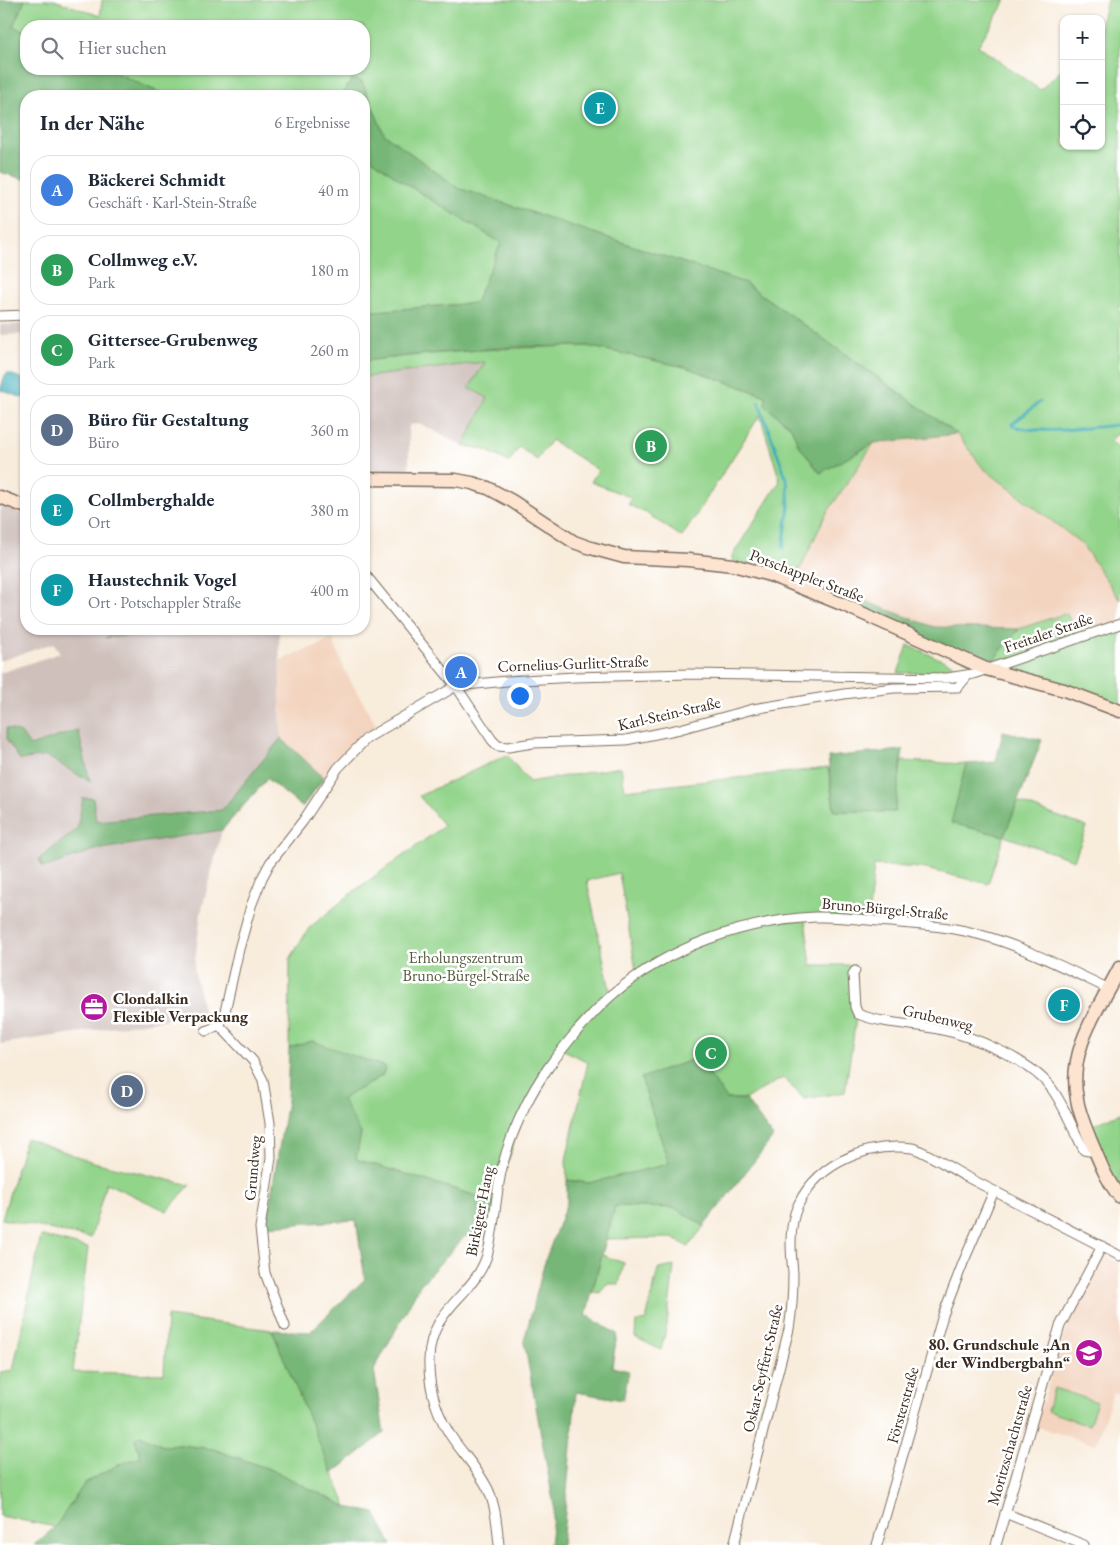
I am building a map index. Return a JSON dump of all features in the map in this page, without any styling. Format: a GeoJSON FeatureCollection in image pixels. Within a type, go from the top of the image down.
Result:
{"type":"FeatureCollection","features":[{"type":"Feature","properties":{"kind":"street"},"geometry":{"type":"LineString","coordinates":[[0,316],[20,315]]}},
{"type":"Feature","properties":{"kind":"street","name":"Potschappler Straße"},"geometry":{"type":"LineString","coordinates":[[370,479],[456,480],[472,483],[488,488],[512,501],[574,542],[591,548],[624,557],[733,564],[770,575],[844,605],[986,669],[1090,698],[1120,711]]}},
{"type":"Feature","properties":{"kind":"street"},"geometry":{"type":"LineString","coordinates":[[0,497],[20,505]]}},
{"type":"Feature","properties":{"kind":"street","name":"Karl-Stein-Straße"},"geometry":{"type":"LineString","coordinates":[[370,580],[456,686],[498,746],[626,740],[680,729],[753,709],[844,694],[894,688],[958,687],[968,675]]}},
{"type":"Feature","properties":{"kind":"street","name":"Freitaler Straße"},"geometry":{"type":"LineString","coordinates":[[986,669],[1120,624]]}},
{"type":"Feature","properties":{"kind":"street","name":"Cornelius-Gurlitt-Straße"},"geometry":{"type":"LineString","coordinates":[[219,1025],[224,1016],[251,906],[270,863],[303,821],[338,768],[368,738],[456,686],[507,680],[681,674],[947,678],[968,675],[986,669]]}},
{"type":"Feature","properties":{"kind":"street","name":"Bruno-Bürgel-Straße"},"geometry":{"type":"LineString","coordinates":[[586,1021],[624,986],[652,967],[691,946],[722,934],[759,924],[818,917],[943,927],[979,934],[1109,989]]}},
{"type":"Feature","properties":{"kind":"street"},"geometry":{"type":"LineString","coordinates":[[1120,967],[1084,1036],[1076,1070],[1076,1098],[1080,1114],[1106,1178],[1120,1197]]}},
{"type":"Feature","properties":{"kind":"street","name":"Grubenweg"},"geometry":{"type":"LineString","coordinates":[[855,971],[853,974],[855,1007],[858,1014],[942,1030],[981,1042],[1014,1058],[1031,1069],[1051,1088],[1084,1150],[1094,1149]]}},
{"type":"Feature","properties":{"kind":"street","name":"Birkigter Hang"},"geometry":{"type":"LineString","coordinates":[[499,1545],[494,1505],[481,1477],[450,1434],[442,1418],[432,1387],[429,1359],[432,1337],[444,1313],[478,1275],[484,1263],[493,1229],[503,1162],[518,1120],[536,1086],[554,1060],[586,1021]]}},
{"type":"Feature","properties":{"kind":"street"},"geometry":{"type":"LineString","coordinates":[[206,1030],[219,1025]]}},
{"type":"Feature","properties":{"kind":"street","name":"Grundweg"},"geometry":{"type":"LineString","coordinates":[[219,1025],[253,1061],[263,1080],[270,1122],[270,1158],[260,1228],[265,1273],[285,1326]]}},
{"type":"Feature","properties":{"kind":"street","name":"Oskar-Seyffert-Straße"},"geometry":{"type":"LineString","coordinates":[[734,1545],[789,1330],[793,1293],[792,1228],[798,1206],[810,1188],[833,1166],[847,1157],[871,1150],[909,1148],[921,1152],[1120,1256]]}},
{"type":"Feature","properties":{"kind":"street","name":"Försterstraße"},"geometry":{"type":"LineString","coordinates":[[877,1545],[943,1316],[963,1263],[994,1191]]}},
{"type":"Feature","properties":{"kind":"street","name":"Moritzschachtstraße"},"geometry":{"type":"LineString","coordinates":[[996,1545],[1060,1326],[1102,1246]]}},
{"type":"Feature","properties":{"kind":"street"},"geometry":{"type":"LineString","coordinates":[[1005,1513],[1084,1545]]}},
{"type":"Feature","properties":{"kind":"shaded area"},"geometry":{"type":"Polygon","coordinates":[[[20,324],[20,334],[0,335],[0,325],[20,324]]]}},
{"type":"Feature","properties":{"kind":"shaded area"},"geometry":{"type":"Polygon","coordinates":[[[485,362],[470,388],[488,398],[463,446],[421,424],[409,425],[409,471],[370,470],[370,376],[485,362]]]}},
{"type":"Feature","properties":{"kind":"shaded area"},"geometry":{"type":"Polygon","coordinates":[[[957,434],[983,468],[1082,544],[1120,600],[1120,624],[1076,638],[1066,613],[1019,629],[934,627],[797,574],[825,516],[874,443],[957,434]]]}},
{"type":"Feature","properties":{"kind":"shaded area"},"geometry":{"type":"Polygon","coordinates":[[[0,505],[20,513],[20,635],[113,635],[107,638],[133,635],[279,635],[281,738],[222,810],[222,830],[201,913],[194,970],[204,1014],[0,1044],[0,673],[60,653],[54,643],[0,661],[0,505]]]}},
{"type":"Feature","properties":{"kind":"shaded area"},"geometry":{"type":"Polygon","coordinates":[[[333,639],[345,671],[379,730],[367,738],[324,778],[281,738],[280,660],[333,639]]]}},
{"type":"Feature","properties":{"kind":"shaded area","name":"80. Grundschule „An der Windbergbahn“"},"geometry":{"type":"Polygon","coordinates":[[[1104,1255],[1120,1263],[1120,1394],[1113,1392],[1096,1445],[1035,1426],[1067,1327],[1104,1255]]]}},
{"type":"Feature","properties":{"kind":"green space"},"geometry":{"type":"Polygon","coordinates":[[[0,0],[25,0],[13,26],[20,29],[20,75],[120,75],[154,90],[20,90],[20,178],[0,172],[0,0]]]}},
{"type":"Feature","properties":{"kind":"green space"},"geometry":{"type":"Polygon","coordinates":[[[25,0],[54,0],[100,16],[102,0],[1006,0],[978,46],[1040,90],[1060,72],[1060,150],[1105,150],[1105,15],[1103,15],[1107,0],[1120,0],[1120,434],[1115,435],[1111,442],[1120,448],[1120,600],[1082,544],[983,468],[957,434],[745,283],[458,188],[384,134],[370,101],[370,90],[365,90],[362,82],[352,79],[346,90],[154,90],[120,75],[370,75],[370,20],[20,20],[20,29],[13,26],[25,0]]]}},
{"type":"Feature","properties":{"kind":"green space"},"geometry":{"type":"Polygon","coordinates":[[[352,79],[362,82],[365,90],[346,90],[352,79]]]}},
{"type":"Feature","properties":{"kind":"green space"},"geometry":{"type":"Polygon","coordinates":[[[370,101],[384,134],[458,188],[745,283],[957,434],[874,443],[820,473],[798,444],[791,427],[765,406],[766,396],[685,367],[587,346],[516,347],[370,360],[370,312],[475,303],[501,243],[403,182],[370,156],[370,101]]]}},
{"type":"Feature","properties":{"kind":"green space"},"geometry":{"type":"Polygon","coordinates":[[[370,156],[403,182],[501,243],[476,303],[370,312],[370,156]]]}},
{"type":"Feature","properties":{"kind":"green space"},"geometry":{"type":"Polygon","coordinates":[[[587,346],[685,367],[766,396],[766,406],[791,427],[798,444],[820,473],[874,443],[825,516],[798,574],[846,594],[844,605],[733,565],[732,556],[780,481],[760,415],[682,537],[643,511],[628,505],[632,498],[591,482],[598,470],[551,440],[537,460],[519,447],[509,462],[483,449],[463,446],[488,398],[469,388],[485,362],[370,376],[370,360],[420,355],[587,346]]]}},
{"type":"Feature","properties":{"kind":"green space"},"geometry":{"type":"Polygon","coordinates":[[[846,594],[934,627],[1019,629],[986,669],[844,605],[846,594]]]}},
{"type":"Feature","properties":{"kind":"green space"},"geometry":{"type":"Polygon","coordinates":[[[1066,613],[1074,625],[1076,637],[1120,624],[1120,711],[986,669],[1019,629],[1066,613]]]}},
{"type":"Feature","properties":{"kind":"green space"},"geometry":{"type":"Polygon","coordinates":[[[112,635],[132,635],[105,638],[112,635]]]}},
{"type":"Feature","properties":{"kind":"green space"},"geometry":{"type":"Polygon","coordinates":[[[908,645],[954,665],[956,669],[947,672],[898,673],[908,645]]]}},
{"type":"Feature","properties":{"kind":"green space"},"geometry":{"type":"Polygon","coordinates":[[[6,728],[21,733],[30,746],[78,730],[90,782],[46,756],[20,760],[6,739],[6,728]]]}},
{"type":"Feature","properties":{"kind":"green space"},"geometry":{"type":"Polygon","coordinates":[[[1003,731],[1042,740],[1004,836],[951,823],[966,764],[996,762],[1003,731]]]}},
{"type":"Feature","properties":{"kind":"green space"},"geometry":{"type":"Polygon","coordinates":[[[281,738],[324,778],[302,807],[267,779],[222,830],[95,850],[43,868],[39,859],[77,829],[83,798],[93,798],[96,821],[222,810],[281,738]]]}},
{"type":"Feature","properties":{"kind":"green space"},"geometry":{"type":"Polygon","coordinates":[[[903,750],[895,812],[834,811],[828,757],[903,750]]]}},
{"type":"Feature","properties":{"kind":"green space","name":"Erholungszentrum Bruno-Bürgel-Straße"},"geometry":{"type":"Polygon","coordinates":[[[507,755],[529,782],[621,767],[625,790],[828,768],[834,811],[895,812],[901,761],[966,764],[952,823],[1004,836],[988,884],[922,868],[874,865],[868,920],[805,918],[811,965],[855,965],[857,1012],[845,1092],[804,1099],[783,1078],[745,1099],[727,1099],[642,1078],[669,1164],[589,1183],[567,1180],[566,1160],[588,1062],[562,1049],[524,1109],[496,1202],[356,1159],[361,1133],[341,1099],[382,1076],[289,1048],[290,959],[309,928],[357,889],[444,826],[419,796],[507,755]],[[619,873],[587,881],[611,995],[637,976],[619,873]]]}},
{"type":"Feature","properties":{"kind":"green space"},"geometry":{"type":"Polygon","coordinates":[[[1018,802],[1087,827],[1074,860],[1004,836],[1018,802]]]}},
{"type":"Feature","properties":{"kind":"green space"},"geometry":{"type":"Polygon","coordinates":[[[312,1041],[386,1067],[382,1076],[342,1099],[361,1133],[356,1159],[496,1202],[491,1242],[465,1236],[420,1285],[374,1370],[384,1433],[332,1474],[272,1330],[310,1332],[365,1279],[356,1220],[266,1226],[287,1101],[289,1048],[312,1041]]]}},
{"type":"Feature","properties":{"kind":"green space"},"geometry":{"type":"Polygon","coordinates":[[[697,1058],[727,1099],[745,1099],[773,1137],[704,1226],[675,1208],[615,1206],[586,1315],[617,1334],[612,1367],[629,1371],[623,1400],[576,1392],[562,1545],[550,1545],[554,1506],[524,1341],[545,1261],[567,1202],[567,1180],[589,1183],[669,1164],[641,1078],[697,1058]]]}},
{"type":"Feature","properties":{"kind":"green space"},"geometry":{"type":"Polygon","coordinates":[[[1120,1113],[1120,1197],[1086,1128],[1120,1113]]]}},
{"type":"Feature","properties":{"kind":"green space"},"geometry":{"type":"Polygon","coordinates":[[[26,1138],[93,1162],[190,1185],[167,1211],[106,1183],[91,1238],[2,1219],[26,1138]]]}},
{"type":"Feature","properties":{"kind":"green space"},"geometry":{"type":"Polygon","coordinates":[[[615,1206],[675,1208],[704,1226],[688,1247],[673,1238],[606,1239],[615,1206]]]}},
{"type":"Feature","properties":{"kind":"green space"},"geometry":{"type":"Polygon","coordinates":[[[41,1236],[88,1248],[73,1372],[164,1374],[167,1316],[272,1330],[347,1507],[272,1470],[213,1449],[181,1445],[163,1446],[140,1435],[135,1439],[141,1457],[118,1465],[85,1483],[55,1527],[0,1516],[0,1372],[13,1370],[41,1236]]]}},
{"type":"Feature","properties":{"kind":"green space"},"geometry":{"type":"Polygon","coordinates":[[[602,1255],[624,1263],[619,1284],[606,1284],[600,1293],[592,1292],[602,1255]]]}},
{"type":"Feature","properties":{"kind":"green space"},"geometry":{"type":"Polygon","coordinates":[[[674,1266],[667,1325],[661,1350],[635,1337],[636,1322],[646,1320],[658,1269],[674,1266]]]}},
{"type":"Feature","properties":{"kind":"green space"},"geometry":{"type":"Polygon","coordinates":[[[1054,1388],[1097,1402],[1089,1425],[1047,1411],[1054,1388]]]}},
{"type":"Feature","properties":{"kind":"green space"},"geometry":{"type":"Polygon","coordinates":[[[140,1435],[163,1446],[181,1445],[213,1449],[272,1470],[347,1507],[375,1513],[392,1545],[34,1545],[55,1527],[85,1483],[118,1465],[141,1457],[135,1439],[140,1435]]]}},
{"type":"Feature","properties":{"kind":"water"},"geometry":{"type":"Polygon","coordinates":[[[8,373],[20,378],[20,397],[0,390],[5,375],[8,373]]]}},
{"type":"Feature","properties":{"kind":"waterway"},"geometry":{"type":"LineString","coordinates":[[1040,402],[1012,424],[1013,426],[1025,429],[1052,430],[1120,425]]}},
{"type":"Feature","properties":{"kind":"waterway"},"geometry":{"type":"LineString","coordinates":[[759,403],[787,480],[789,506],[783,548]]}},
{"type":"Feature","properties":{"kind":"place","name":"Collmberghalde"},"geometry":{"type":"Point","coordinates":[600,108]}},
{"type":"Feature","properties":{"kind":"place","name":"Collmweg e.V."},"geometry":{"type":"Point","coordinates":[651,446]}},
{"type":"Feature","properties":{"kind":"place","name":"Bäckerei Schmidt"},"geometry":{"type":"Point","coordinates":[461,672]}},
{"type":"Feature","properties":{"kind":"place","name":"Haustechnik Vogel"},"geometry":{"type":"Point","coordinates":[1064,1005]}},
{"type":"Feature","properties":{"kind":"place","name":"Clondalkin Flexible Verpackung"},"geometry":{"type":"Point","coordinates":[94,1007]}},
{"type":"Feature","properties":{"kind":"place","name":"Gittersee-Grubenweg"},"geometry":{"type":"Point","coordinates":[711,1053]}},
{"type":"Feature","properties":{"kind":"place","name":"Büro für Gestaltung"},"geometry":{"type":"Point","coordinates":[127,1091]}},
{"type":"Feature","properties":{"kind":"place","name":"80. Grundschule „An der Windbergbahn“"},"geometry":{"type":"Point","coordinates":[1089,1353]}}]}
